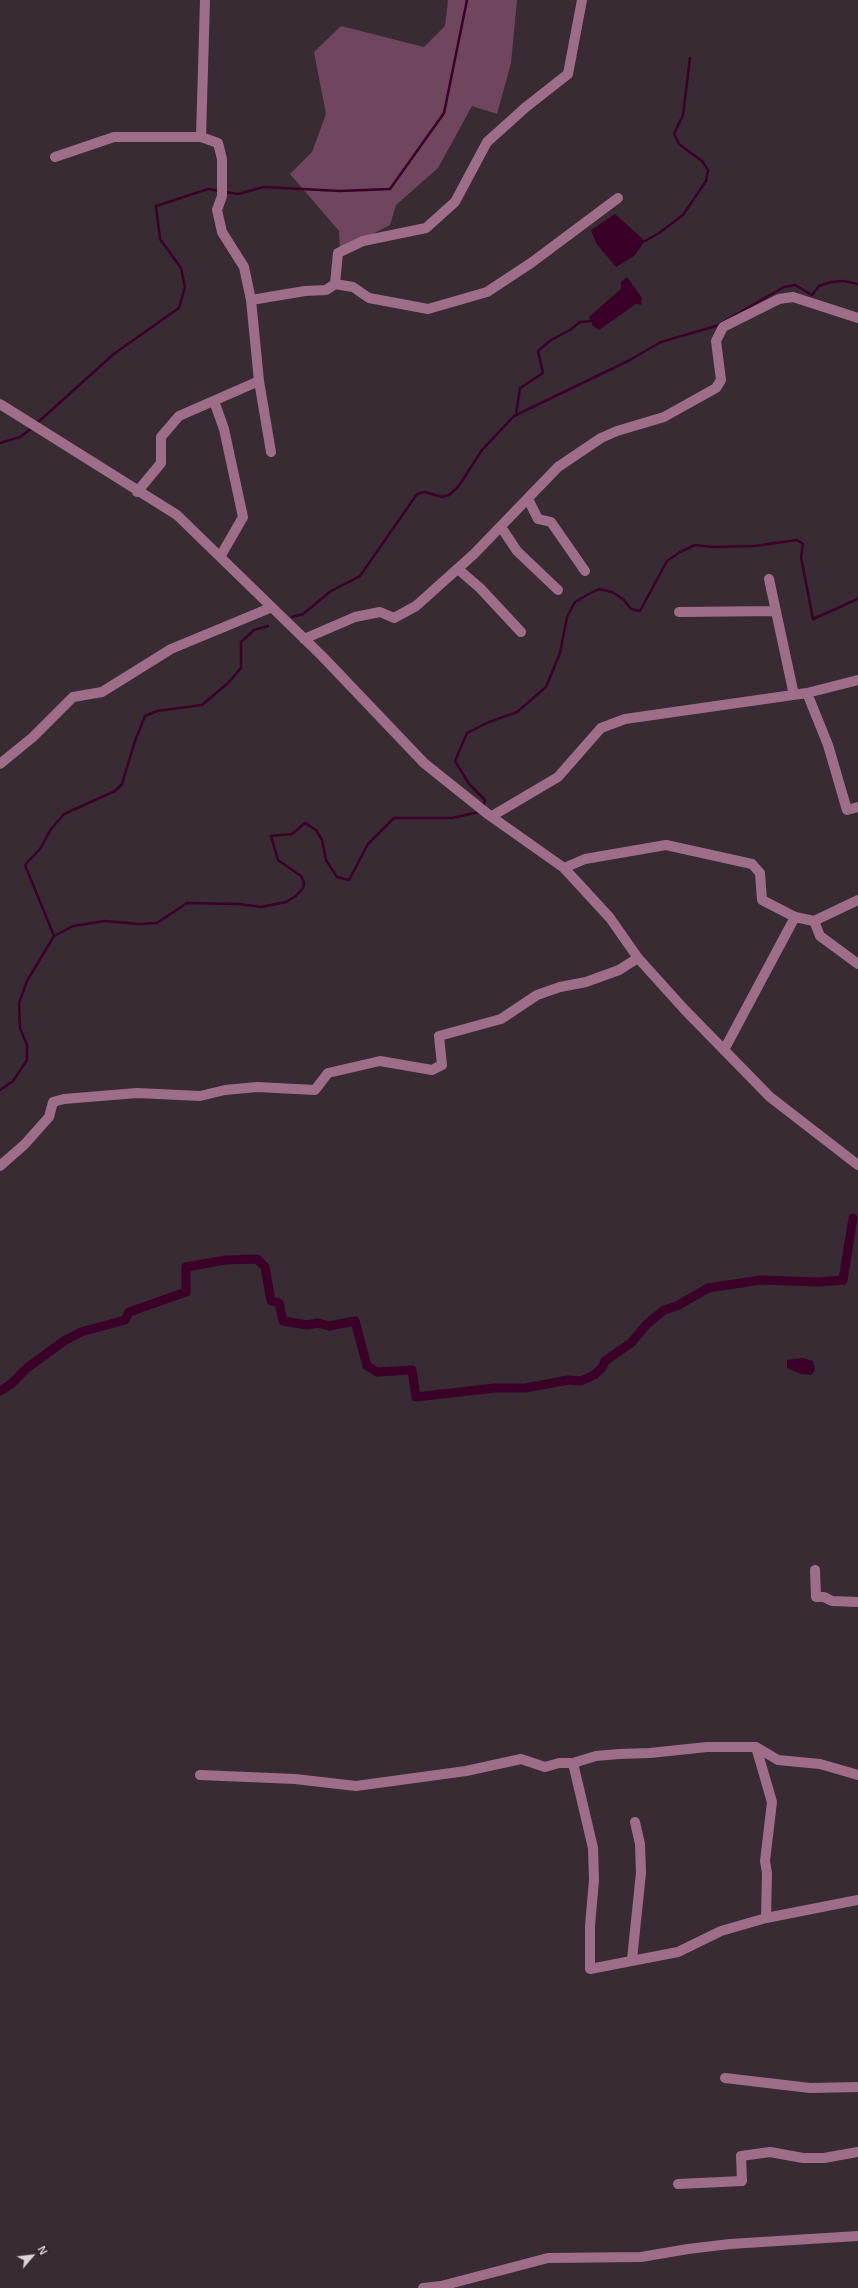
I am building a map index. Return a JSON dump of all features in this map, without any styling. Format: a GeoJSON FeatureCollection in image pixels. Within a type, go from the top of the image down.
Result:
{"type":"FeatureCollection","features":[{"type":"Feature","properties":{"kind":"street"},"geometry":{"type":"LineString","coordinates":[[201,137],[205,0]]}},
{"type":"Feature","properties":{"kind":"street"},"geometry":{"type":"LineString","coordinates":[[335,284],[338,253],[363,241],[426,228],[455,202],[486,142],[526,107],[568,74],[582,0]]}},
{"type":"Feature","properties":{"kind":"street"},"geometry":{"type":"LineString","coordinates":[[55,157],[114,137],[201,137],[218,142],[222,159],[222,196],[217,210],[222,232],[244,267],[251,300],[259,381],[271,452]]}},
{"type":"Feature","properties":{"kind":"street"},"geometry":{"type":"LineString","coordinates":[[251,300],[305,291],[326,290],[335,284],[353,287],[369,298],[428,309],[487,292],[531,263],[618,198]]}},
{"type":"Feature","properties":{"kind":"street"},"geometry":{"type":"LineString","coordinates":[[304,639],[356,617],[380,612],[394,618],[416,606],[458,569],[558,468],[601,438],[617,431],[664,417],[716,388],[720,380],[716,341],[723,327],[779,299],[793,297],[858,318]]}},
{"type":"Feature","properties":{"kind":"street"},"geometry":{"type":"LineString","coordinates":[[137,492],[161,463],[161,437],[179,416],[259,381]]}},
{"type":"Feature","properties":{"kind":"street"},"geometry":{"type":"LineString","coordinates":[[214,401],[224,429],[243,517],[220,557]]}},
{"type":"Feature","properties":{"kind":"street"},"geometry":{"type":"LineString","coordinates":[[0,404],[41,428],[137,492],[177,515],[270,608],[291,626],[424,762],[444,780],[480,806],[490,816],[564,868],[610,918],[638,958],[770,1097],[858,1165]]}},
{"type":"Feature","properties":{"kind":"street"},"geometry":{"type":"LineString","coordinates":[[528,499],[538,519],[551,522],[585,571]]}},
{"type":"Feature","properties":{"kind":"street"},"geometry":{"type":"LineString","coordinates":[[501,527],[517,551],[558,590]]}},
{"type":"Feature","properties":{"kind":"street"},"geometry":{"type":"LineString","coordinates":[[458,569],[480,588],[521,632]]}},
{"type":"Feature","properties":{"kind":"street"},"geometry":{"type":"LineString","coordinates":[[769,579],[794,695]]}},
{"type":"Feature","properties":{"kind":"street"},"geometry":{"type":"LineString","coordinates":[[0,764],[33,737],[73,697],[102,692],[170,649],[270,608]]}},
{"type":"Feature","properties":{"kind":"street"},"geometry":{"type":"LineString","coordinates":[[679,612],[776,611]]}},
{"type":"Feature","properties":{"kind":"street"},"geometry":{"type":"LineString","coordinates":[[490,816],[558,777],[602,728],[625,719],[807,693],[858,680]]}},
{"type":"Feature","properties":{"kind":"street"},"geometry":{"type":"LineString","coordinates":[[807,693],[828,745],[847,810],[858,807]]}},
{"type":"Feature","properties":{"kind":"street"},"geometry":{"type":"LineString","coordinates":[[564,868],[585,859],[666,845],[752,864],[760,873],[762,900],[795,917],[814,921],[858,900]]}},
{"type":"Feature","properties":{"kind":"street"},"geometry":{"type":"LineString","coordinates":[[724,1050],[795,917]]}},
{"type":"Feature","properties":{"kind":"street"},"geometry":{"type":"LineString","coordinates":[[814,921],[820,936],[858,964]]}},
{"type":"Feature","properties":{"kind":"street"},"geometry":{"type":"LineString","coordinates":[[0,1166],[25,1144],[49,1118],[54,1102],[64,1099],[136,1093],[200,1096],[225,1090],[257,1087],[315,1090],[328,1073],[380,1061],[432,1070],[442,1065],[439,1036],[501,1019],[537,995],[560,987],[586,982],[619,970],[638,958]]}},
{"type":"Feature","properties":{"kind":"street"},"geometry":{"type":"LineString","coordinates":[[815,1570],[816,1597],[824,1597],[832,1601],[858,1602]]}},
{"type":"Feature","properties":{"kind":"street"},"geometry":{"type":"LineString","coordinates":[[200,1775],[295,1779],[356,1786],[466,1771],[521,1759],[545,1767],[559,1763],[573,1763],[596,1756],[650,1753],[707,1747],[756,1747],[778,1760],[820,1764],[858,1775]]}},
{"type":"Feature","properties":{"kind":"street"},"geometry":{"type":"LineString","coordinates":[[756,1747],[772,1802],[765,1861],[767,1873],[766,1918]]}},
{"type":"Feature","properties":{"kind":"street"},"geometry":{"type":"LineString","coordinates":[[573,1763],[593,1848],[594,1880],[590,1926],[590,1969],[632,1959],[678,1952],[721,1931],[766,1918],[858,1900]]}},
{"type":"Feature","properties":{"kind":"street"},"geometry":{"type":"LineString","coordinates":[[632,1959],[640,1902],[641,1873],[640,1844],[635,1822]]}},
{"type":"Feature","properties":{"kind":"street"},"geometry":{"type":"LineString","coordinates":[[725,2078],[810,2088],[858,2087]]}},
{"type":"Feature","properties":{"kind":"street"},"geometry":{"type":"LineString","coordinates":[[678,2184],[742,2181],[741,2156],[770,2152],[803,2158],[824,2158],[858,2152]]}},
{"type":"Feature","properties":{"kind":"street"},"geometry":{"type":"LineString","coordinates":[[422,2288],[441,2286],[548,2258],[641,2257],[730,2244],[858,2236]]}},
{"type":"Feature","properties":{"kind":"shaded area"},"geometry":{"type":"Polygon","coordinates":[[[448,0],[517,0],[511,63],[497,114],[472,106],[438,168],[396,205],[390,225],[340,251],[339,231],[290,174],[312,152],[326,114],[314,52],[341,26],[424,47],[445,26],[448,0]]]}},
{"type":"Feature","properties":{"kind":"shaded area"},"geometry":{"type":"Polygon","coordinates":[[[615,214],[645,241],[634,256],[616,267],[596,243],[591,230],[615,214]]]}},
{"type":"Feature","properties":{"kind":"shaded area"},"geometry":{"type":"Polygon","coordinates":[[[627,277],[642,298],[641,305],[636,304],[599,330],[593,326],[589,317],[621,289],[621,282],[627,277]]]}},
{"type":"Feature","properties":{"kind":"shaded area"},"geometry":{"type":"Polygon","coordinates":[[[803,1358],[813,1361],[815,1369],[812,1375],[801,1374],[787,1368],[787,1360],[803,1358]]]}},
{"type":"Feature","properties":{"kind":"waterway"},"geometry":{"type":"LineString","coordinates":[[225,192],[238,194],[264,187],[340,191],[390,189],[444,113],[467,0]]}},
{"type":"Feature","properties":{"kind":"waterway"},"geometry":{"type":"LineString","coordinates":[[645,241],[659,233],[683,215],[706,181],[708,170],[702,161],[679,144],[674,134],[683,115],[690,58]]}},
{"type":"Feature","properties":{"kind":"waterway"},"geometry":{"type":"LineString","coordinates":[[37,423],[115,353],[179,308],[185,287],[181,268],[160,239],[156,206],[208,189],[220,191]]}},
{"type":"Feature","properties":{"kind":"waterway"},"geometry":{"type":"LineString","coordinates":[[292,617],[303,614],[331,591],[360,576],[417,494],[425,492],[442,497],[449,495],[458,487],[482,450],[514,416],[628,361],[661,342],[716,326],[784,287],[795,285],[812,295],[819,286],[831,282],[844,281],[858,284]]}},
{"type":"Feature","properties":{"kind":"waterway"},"geometry":{"type":"LineString","coordinates":[[516,415],[520,388],[543,373],[538,351],[551,340],[570,330],[580,322],[591,321]]}},
{"type":"Feature","properties":{"kind":"waterway"},"geometry":{"type":"LineString","coordinates":[[0,443],[20,437],[32,428]]}},
{"type":"Feature","properties":{"kind":"waterway"},"geometry":{"type":"LineString","coordinates":[[483,806],[485,800],[469,784],[455,761],[467,733],[489,722],[517,712],[546,687],[560,653],[567,617],[575,602],[587,595],[599,589],[612,592],[623,599],[631,609],[640,611],[667,561],[680,552],[695,545],[712,547],[754,546],[797,540],[803,544],[801,557],[813,619],[858,599]]}},
{"type":"Feature","properties":{"kind":"waterway"},"geometry":{"type":"LineString","coordinates":[[54,936],[25,865],[40,849],[51,829],[64,814],[115,791],[122,784],[135,741],[145,716],[157,711],[202,705],[228,683],[241,668],[241,642],[254,630],[268,626]]}},
{"type":"Feature","properties":{"kind":"waterway"},"geometry":{"type":"LineString","coordinates":[[0,1090],[13,1081],[27,1060],[27,1045],[20,1028],[19,1003],[27,981],[54,936],[73,926],[105,921],[139,924],[157,923],[187,903],[240,904],[261,907],[286,902],[296,896],[303,888],[304,882],[301,876],[278,860],[271,836],[292,834],[305,823],[316,830],[322,840],[326,860],[337,877],[349,880],[368,844],[394,818],[452,818],[479,812]]}},
{"type":"Feature","properties":{"kind":"waterway"},"geometry":{"type":"LineString","coordinates":[[0,1391],[11,1384],[27,1368],[64,1341],[81,1332],[125,1320],[129,1312],[186,1292],[186,1267],[225,1260],[257,1259],[265,1267],[271,1301],[279,1303],[283,1321],[307,1325],[318,1323],[329,1326],[355,1321],[367,1366],[377,1372],[412,1370],[416,1397],[495,1388],[525,1388],[568,1380],[581,1381],[594,1375],[602,1368],[605,1361],[631,1343],[646,1325],[664,1310],[677,1306],[708,1288],[761,1280],[818,1282],[843,1280],[853,1218]]}}]}
